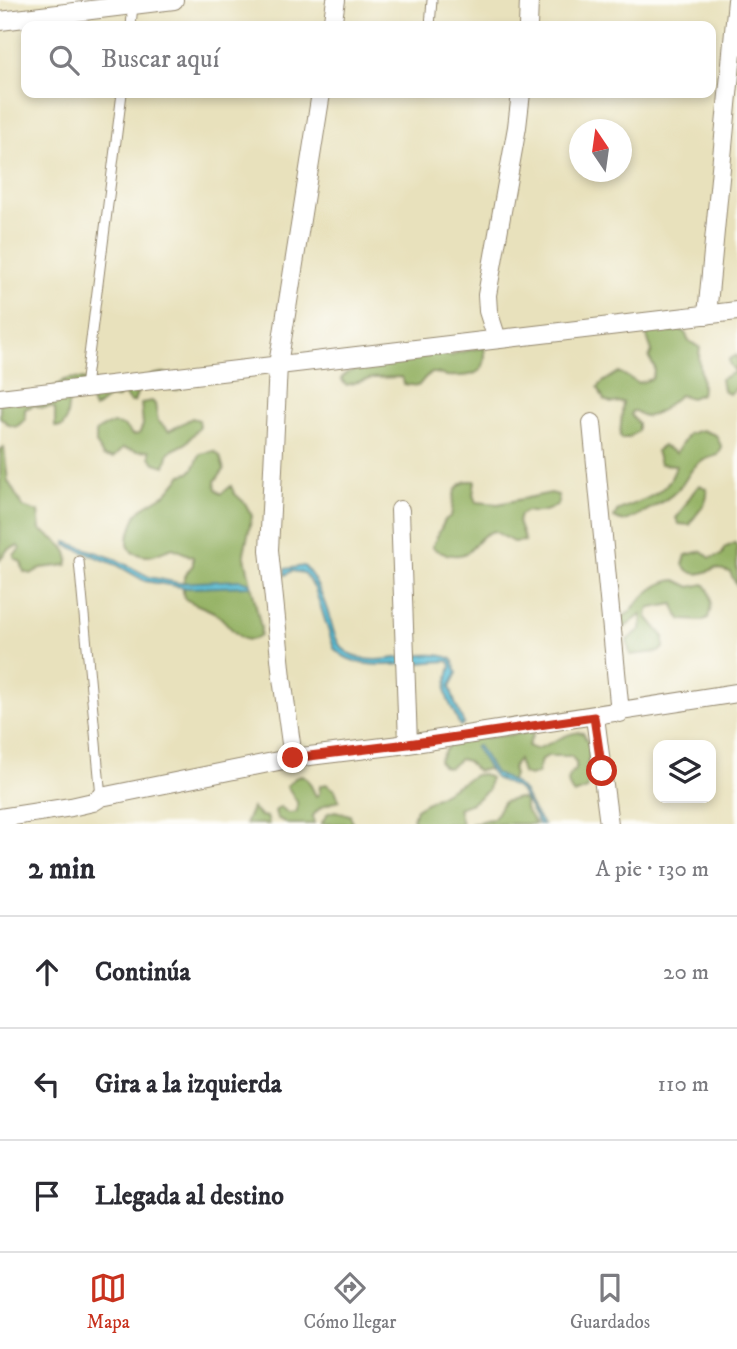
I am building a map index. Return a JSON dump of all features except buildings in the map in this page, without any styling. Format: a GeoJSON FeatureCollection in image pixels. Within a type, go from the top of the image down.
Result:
{"type":"FeatureCollection","features":[{"type":"Feature","properties":{"kind":"street"},"geometry":{"type":"LineString","coordinates":[[0,21],[174,0]]}},
{"type":"Feature","properties":{"kind":"street"},"geometry":{"type":"LineString","coordinates":[[333,21],[336,0]]}},
{"type":"Feature","properties":{"kind":"street"},"geometry":{"type":"LineString","coordinates":[[528,21],[529,0]]}},
{"type":"Feature","properties":{"kind":"street"},"geometry":{"type":"LineString","coordinates":[[707,315],[737,0]]}},
{"type":"Feature","properties":{"kind":"street"},"geometry":{"type":"LineString","coordinates":[[293,758],[269,550],[278,365],[320,98]]}},
{"type":"Feature","properties":{"kind":"street"},"geometry":{"type":"LineString","coordinates":[[497,339],[488,311],[487,295],[520,98]]}},
{"type":"Feature","properties":{"kind":"street"},"geometry":{"type":"LineString","coordinates":[[0,398],[737,311]]}},
{"type":"Feature","properties":{"kind":"street"},"geometry":{"type":"LineString","coordinates":[[592,423],[620,713]]}},
{"type":"Feature","properties":{"kind":"street"},"geometry":{"type":"LineString","coordinates":[[400,510],[408,744]]}},
{"type":"Feature","properties":{"kind":"street"},"geometry":{"type":"LineString","coordinates":[[10,820],[93,802],[102,797],[293,758],[594,717],[737,693]]}},
{"type":"Feature","properties":{"kind":"street"},"geometry":{"type":"LineString","coordinates":[[594,717],[609,824]]}},
{"type":"Feature","properties":{"kind":"lane"},"geometry":{"type":"LineString","coordinates":[[430,21],[432,0]]}},
{"type":"Feature","properties":{"kind":"lane"},"geometry":{"type":"LineString","coordinates":[[131,21],[133,5]]}},
{"type":"Feature","properties":{"kind":"lane"},"geometry":{"type":"LineString","coordinates":[[85,387],[121,98]]}},
{"type":"Feature","properties":{"kind":"lane"},"geometry":{"type":"LineString","coordinates":[[79,561],[102,797]]}},
{"type":"Feature","properties":{"kind":"green space"},"geometry":{"type":"Polygon","coordinates":[[[669,326],[671,332],[680,329],[688,340],[700,348],[701,394],[691,398],[680,395],[651,416],[645,417],[632,411],[631,415],[638,424],[638,431],[622,439],[620,435],[623,402],[611,403],[604,400],[598,387],[619,372],[638,383],[652,379],[655,368],[649,358],[652,351],[646,334],[650,328],[669,326]]]}},
{"type":"Feature","properties":{"kind":"green space"},"geometry":{"type":"Polygon","coordinates":[[[484,347],[484,364],[480,370],[469,375],[446,376],[432,373],[418,386],[404,384],[402,377],[373,378],[346,385],[341,379],[346,373],[375,364],[436,354],[451,356],[484,347]]]}},
{"type":"Feature","properties":{"kind":"green space"},"geometry":{"type":"Polygon","coordinates":[[[737,355],[737,388],[729,394],[723,390],[721,379],[735,372],[729,359],[737,355]]]}},
{"type":"Feature","properties":{"kind":"green space"},"geometry":{"type":"Polygon","coordinates":[[[164,373],[184,378],[181,388],[173,390],[156,380],[145,380],[140,385],[134,402],[121,392],[118,398],[108,398],[94,409],[90,399],[70,394],[66,421],[62,427],[55,427],[55,409],[52,407],[42,408],[35,405],[25,409],[25,420],[16,427],[0,417],[2,400],[22,402],[35,394],[50,395],[64,380],[73,378],[121,385],[164,373]]]}},
{"type":"Feature","properties":{"kind":"green space"},"geometry":{"type":"Polygon","coordinates":[[[152,401],[158,421],[169,431],[192,418],[199,420],[200,427],[185,444],[169,452],[165,466],[155,463],[150,457],[150,450],[123,448],[113,458],[103,456],[96,443],[96,432],[116,424],[132,435],[139,434],[143,425],[141,403],[152,401]]]}},
{"type":"Feature","properties":{"kind":"green space"},"geometry":{"type":"Polygon","coordinates":[[[702,430],[716,435],[722,448],[718,455],[700,462],[680,488],[657,505],[628,520],[614,518],[617,511],[645,500],[668,483],[676,465],[660,464],[656,451],[663,446],[676,453],[688,434],[702,430]]]}},
{"type":"Feature","properties":{"kind":"green space"},"geometry":{"type":"Polygon","coordinates":[[[4,447],[8,481],[23,507],[38,512],[40,529],[64,548],[67,565],[41,568],[31,574],[24,572],[21,562],[14,558],[20,549],[18,546],[8,549],[0,560],[0,450],[4,447]]]}},
{"type":"Feature","properties":{"kind":"green space"},"geometry":{"type":"Polygon","coordinates":[[[214,451],[220,456],[224,470],[215,481],[216,489],[221,494],[231,486],[252,516],[244,553],[261,628],[260,636],[253,639],[241,637],[215,613],[184,598],[184,580],[193,565],[193,557],[173,548],[144,556],[132,552],[128,545],[128,538],[141,509],[167,493],[182,475],[189,473],[200,454],[214,451]]]}},
{"type":"Feature","properties":{"kind":"green space"},"geometry":{"type":"Polygon","coordinates":[[[467,481],[475,481],[473,495],[476,502],[498,504],[551,493],[558,495],[559,503],[544,511],[526,511],[520,515],[518,522],[525,541],[513,542],[494,531],[482,537],[466,553],[442,553],[432,547],[445,520],[451,516],[457,487],[467,481]]]}},
{"type":"Feature","properties":{"kind":"green space"},"geometry":{"type":"Polygon","coordinates":[[[700,485],[707,489],[704,504],[690,525],[679,524],[676,518],[700,485]]]}},
{"type":"Feature","properties":{"kind":"green space"},"geometry":{"type":"Polygon","coordinates":[[[735,543],[737,586],[730,572],[716,568],[695,573],[683,565],[686,555],[702,551],[710,558],[722,555],[724,548],[735,543]]]}},
{"type":"Feature","properties":{"kind":"green space"},"geometry":{"type":"Polygon","coordinates":[[[676,580],[690,587],[704,584],[707,587],[711,600],[708,618],[702,621],[682,620],[677,615],[674,604],[651,608],[647,617],[664,637],[664,648],[658,652],[630,655],[627,640],[641,629],[642,614],[624,628],[620,627],[619,620],[652,590],[663,583],[676,580]]]}},
{"type":"Feature","properties":{"kind":"green space"},"geometry":{"type":"Polygon","coordinates":[[[534,732],[528,746],[535,749],[572,734],[583,733],[590,750],[587,789],[574,794],[570,787],[569,778],[576,769],[576,762],[571,756],[548,756],[541,760],[537,774],[529,776],[522,773],[518,760],[512,768],[514,775],[510,782],[487,769],[477,771],[467,761],[460,759],[449,768],[442,766],[439,760],[451,742],[534,732]]]}},
{"type":"Feature","properties":{"kind":"green space"},"geometry":{"type":"Polygon","coordinates":[[[483,774],[490,778],[488,790],[472,803],[458,808],[462,824],[417,824],[413,819],[416,809],[475,775],[483,774]]]}},
{"type":"Feature","properties":{"kind":"green space"},"geometry":{"type":"Polygon","coordinates":[[[302,775],[308,780],[316,796],[320,786],[326,784],[335,790],[339,800],[318,810],[313,816],[314,824],[288,824],[277,818],[275,811],[280,807],[289,813],[297,812],[297,802],[287,786],[302,775]]]}},
{"type":"Feature","properties":{"kind":"green space"},"geometry":{"type":"Polygon","coordinates":[[[518,798],[525,800],[525,809],[536,824],[470,824],[494,818],[503,802],[518,798]]]}},
{"type":"Feature","properties":{"kind":"green space"},"geometry":{"type":"Polygon","coordinates":[[[252,808],[260,816],[267,817],[269,824],[245,824],[252,808]]]}},
{"type":"Feature","properties":{"kind":"green space"},"geometry":{"type":"Polygon","coordinates":[[[335,811],[350,815],[353,824],[321,824],[328,813],[335,811]]]}},
{"type":"Feature","properties":{"kind":"water"},"geometry":{"type":"Polygon","coordinates":[[[66,542],[115,559],[149,577],[178,583],[241,580],[250,583],[250,586],[188,588],[145,581],[117,565],[66,545],[66,542]]]}},
{"type":"Feature","properties":{"kind":"water"},"geometry":{"type":"Polygon","coordinates":[[[304,566],[320,591],[334,635],[342,648],[354,656],[381,660],[439,655],[452,659],[457,673],[450,686],[464,724],[460,726],[447,698],[451,666],[449,661],[372,664],[344,657],[334,648],[315,589],[304,573],[292,571],[285,575],[285,569],[304,566]]]}},
{"type":"Feature","properties":{"kind":"water"},"geometry":{"type":"Polygon","coordinates":[[[478,746],[495,773],[524,792],[543,824],[539,824],[521,792],[495,778],[475,747],[478,746]]]}},
{"type":"Feature","properties":{"kind":"route"},"geometry":{"type":"LineString","coordinates":[[293,758],[594,717],[602,771]]}}]}
